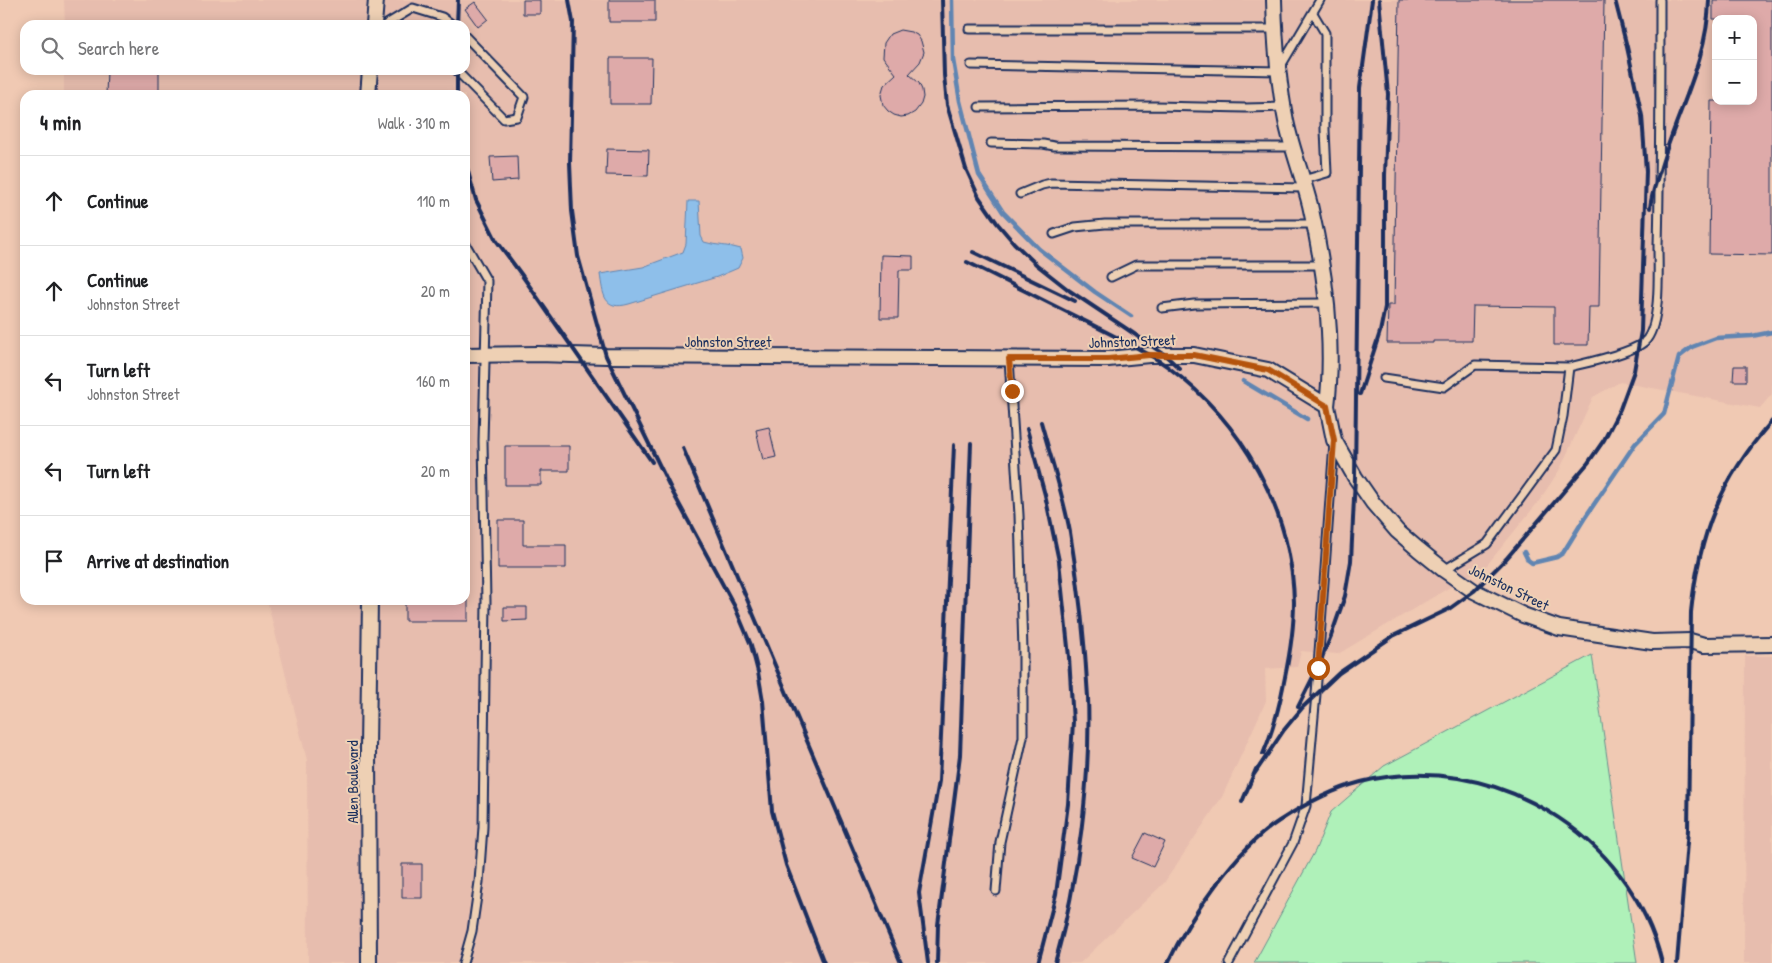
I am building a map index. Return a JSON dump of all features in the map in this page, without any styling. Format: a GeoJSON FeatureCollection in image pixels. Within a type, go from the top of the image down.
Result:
{"type":"FeatureCollection","features":[{"type":"Feature","properties":{"kind":"street"},"geometry":{"type":"LineString","coordinates":[[374,20],[376,0]]}},
{"type":"Feature","properties":{"kind":"street"},"geometry":{"type":"LineString","coordinates":[[1274,0],[1278,71],[1284,107],[1314,224],[1326,303],[1330,380],[1327,406]]}},
{"type":"Feature","properties":{"kind":"street"},"geometry":{"type":"LineString","coordinates":[[369,90],[370,75]]}},
{"type":"Feature","properties":{"kind":"street","name":"Johnston Street"},"geometry":{"type":"LineString","coordinates":[[470,355],[538,354],[1009,359],[1108,359],[1149,355],[1194,355],[1268,370],[1327,406],[1334,440],[1355,478],[1373,503],[1397,531],[1444,570],[1474,591],[1523,615],[1559,628],[1652,642],[1690,641],[1704,645],[1772,644]]}},
{"type":"Feature","properties":{"kind":"street","name":"Allen Boulevard"},"geometry":{"type":"LineString","coordinates":[[369,963],[368,748],[370,605]]}},
{"type":"Feature","properties":{"kind":"lane"},"geometry":{"type":"LineString","coordinates":[[971,66],[1278,71],[1320,0]]}},
{"type":"Feature","properties":{"kind":"lane"},"geometry":{"type":"LineString","coordinates":[[1384,378],[1444,387],[1475,364],[1569,367],[1622,353],[1646,340],[1653,325],[1657,300],[1660,0]]}},
{"type":"Feature","properties":{"kind":"lane"},"geometry":{"type":"LineString","coordinates":[[394,20],[413,8],[445,20]]}},
{"type":"Feature","properties":{"kind":"lane"},"geometry":{"type":"LineString","coordinates":[[1020,194],[1042,184],[1051,183],[1304,184],[1327,173],[1325,130],[1326,33],[1313,13]]}},
{"type":"Feature","properties":{"kind":"lane"},"geometry":{"type":"LineString","coordinates":[[969,29],[1275,29]]}},
{"type":"Feature","properties":{"kind":"lane"},"geometry":{"type":"LineString","coordinates":[[461,75],[504,119],[517,117],[524,97],[470,41]]}},
{"type":"Feature","properties":{"kind":"lane"},"geometry":{"type":"LineString","coordinates":[[979,108],[1284,107]]}},
{"type":"Feature","properties":{"kind":"lane"},"geometry":{"type":"LineString","coordinates":[[992,143],[1054,146],[1294,147]]}},
{"type":"Feature","properties":{"kind":"lane"},"geometry":{"type":"LineString","coordinates":[[1054,234],[1075,227],[1105,224],[1314,224]]}},
{"type":"Feature","properties":{"kind":"lane"},"geometry":{"type":"LineString","coordinates":[[463,963],[472,931],[479,882],[483,827],[486,601],[483,441],[487,281],[470,252]]}},
{"type":"Feature","properties":{"kind":"lane"},"geometry":{"type":"LineString","coordinates":[[1110,277],[1136,264],[1321,265]]}},
{"type":"Feature","properties":{"kind":"lane"},"geometry":{"type":"LineString","coordinates":[[1162,308],[1194,304],[1326,303]]}},
{"type":"Feature","properties":{"kind":"lane"},"geometry":{"type":"LineString","coordinates":[[996,891],[1000,842],[1023,737],[1023,651],[1019,515],[1009,359]]}},
{"type":"Feature","properties":{"kind":"lane"},"geometry":{"type":"LineString","coordinates":[[1444,570],[1487,544],[1556,450],[1563,416],[1569,367]]}},
{"type":"Feature","properties":{"kind":"lane"},"geometry":{"type":"LineString","coordinates":[[1229,963],[1292,843],[1306,806],[1334,440]]}},
{"type":"Feature","properties":{"kind":"shaded area"},"geometry":{"type":"Polygon","coordinates":[[[64,0],[1772,0],[1772,394],[1760,408],[1620,382],[1593,397],[1560,469],[1539,501],[1487,565],[1338,654],[1301,651],[1297,667],[1265,669],[1266,701],[1222,797],[1164,883],[1080,963],[308,963],[307,760],[268,605],[470,605],[470,90],[64,90],[64,75],[470,75],[470,20],[65,20],[64,0]]]}},
{"type":"Feature","properties":{"kind":"shaded area"},"geometry":{"type":"Polygon","coordinates":[[[1745,656],[1772,656],[1772,963],[1744,963],[1745,656]]]}},
{"type":"Feature","properties":{"kind":"green space"},"geometry":{"type":"Polygon","coordinates":[[[1592,655],[1637,963],[1254,963],[1315,851],[1331,812],[1384,766],[1592,655]]]}},
{"type":"Feature","properties":{"kind":"water"},"geometry":{"type":"Polygon","coordinates":[[[688,201],[699,201],[701,236],[704,242],[741,249],[743,258],[738,268],[717,277],[621,306],[614,305],[606,300],[600,274],[643,267],[683,252],[686,244],[688,201]]]}},
{"type":"Feature","properties":{"kind":"building"},"geometry":{"type":"Polygon","coordinates":[[[523,0],[540,0],[540,14],[523,14],[523,0]]]}},
{"type":"Feature","properties":{"kind":"building"},"geometry":{"type":"Polygon","coordinates":[[[609,0],[655,0],[655,22],[609,22],[609,0]]]}},
{"type":"Feature","properties":{"kind":"building"},"geometry":{"type":"Polygon","coordinates":[[[1399,0],[1604,0],[1599,307],[1589,307],[1588,345],[1554,345],[1554,307],[1473,306],[1472,341],[1387,343],[1388,305],[1394,305],[1399,0]]]}},
{"type":"Feature","properties":{"kind":"building"},"geometry":{"type":"Polygon","coordinates":[[[1713,0],[1772,0],[1772,255],[1709,254],[1711,101],[1712,105],[1757,105],[1757,15],[1713,15],[1713,0]]]}},
{"type":"Feature","properties":{"kind":"building"},"geometry":{"type":"Polygon","coordinates":[[[475,2],[488,19],[478,27],[465,9],[475,2]]]}},
{"type":"Feature","properties":{"kind":"building"},"geometry":{"type":"Polygon","coordinates":[[[900,30],[917,35],[924,52],[920,62],[909,74],[919,83],[922,90],[921,104],[915,112],[901,117],[888,111],[883,105],[881,95],[884,85],[896,74],[883,57],[884,43],[890,34],[900,30]]]}},
{"type":"Feature","properties":{"kind":"building"},"geometry":{"type":"Polygon","coordinates":[[[610,58],[652,58],[651,104],[610,104],[610,58]]]}},
{"type":"Feature","properties":{"kind":"building"},"geometry":{"type":"Polygon","coordinates":[[[107,75],[159,75],[159,90],[106,90],[107,75]]]}},
{"type":"Feature","properties":{"kind":"building"},"geometry":{"type":"Polygon","coordinates":[[[607,149],[649,150],[648,176],[606,175],[607,149]]]}},
{"type":"Feature","properties":{"kind":"building"},"geometry":{"type":"Polygon","coordinates":[[[517,156],[518,180],[492,182],[490,157],[517,156]]]}},
{"type":"Feature","properties":{"kind":"building"},"geometry":{"type":"Polygon","coordinates":[[[881,255],[913,256],[913,270],[899,270],[898,318],[880,318],[881,255]]]}},
{"type":"Feature","properties":{"kind":"building"},"geometry":{"type":"Polygon","coordinates":[[[1734,366],[1746,366],[1746,381],[1733,381],[1734,366]]]}},
{"type":"Feature","properties":{"kind":"building"},"geometry":{"type":"Polygon","coordinates":[[[769,427],[776,457],[763,460],[756,430],[769,427]]]}},
{"type":"Feature","properties":{"kind":"building"},"geometry":{"type":"Polygon","coordinates":[[[505,446],[569,446],[569,471],[541,471],[541,485],[505,485],[505,446]]]}},
{"type":"Feature","properties":{"kind":"building"},"geometry":{"type":"Polygon","coordinates":[[[498,520],[523,520],[523,545],[566,545],[566,568],[498,568],[498,520]]]}},
{"type":"Feature","properties":{"kind":"building"},"geometry":{"type":"Polygon","coordinates":[[[405,605],[468,605],[468,621],[405,621],[405,605]]]}},
{"type":"Feature","properties":{"kind":"building"},"geometry":{"type":"Polygon","coordinates":[[[504,607],[527,607],[527,620],[504,621],[504,607]]]}},
{"type":"Feature","properties":{"kind":"building"},"geometry":{"type":"Polygon","coordinates":[[[1145,833],[1165,842],[1153,867],[1132,858],[1145,833]]]}},
{"type":"Feature","properties":{"kind":"building"},"geometry":{"type":"Polygon","coordinates":[[[402,864],[422,864],[422,898],[402,898],[402,864]]]}},
{"type":"Feature","properties":{"kind":"waterway"},"geometry":{"type":"LineString","coordinates":[[952,0],[953,60],[960,101],[979,175],[1003,212],[1039,249],[1095,292],[1131,316]]}},
{"type":"Feature","properties":{"kind":"waterway"},"geometry":{"type":"LineString","coordinates":[[1524,552],[1532,563],[1557,557],[1563,553],[1635,444],[1664,414],[1679,357],[1692,347],[1716,338],[1752,336],[1772,332]]}},
{"type":"Feature","properties":{"kind":"waterway"},"geometry":{"type":"LineString","coordinates":[[1243,381],[1307,419]]}},
{"type":"Feature","properties":{"kind":"railway"},"geometry":{"type":"LineString","coordinates":[[457,20],[458,0]]}},
{"type":"Feature","properties":{"kind":"railway"},"geometry":{"type":"LineString","coordinates":[[569,0],[573,22],[570,163],[572,211],[578,256],[606,356],[672,491],[735,607],[751,645],[763,701],[772,811],[786,865],[824,963]]}},
{"type":"Feature","properties":{"kind":"railway"},"geometry":{"type":"LineString","coordinates":[[942,0],[944,75],[947,105],[966,169],[979,197],[1014,243],[1037,265],[1070,291],[1130,331]]}},
{"type":"Feature","properties":{"kind":"railway"},"geometry":{"type":"LineString","coordinates":[[1298,707],[1331,636],[1345,596],[1351,561],[1355,477],[1360,88],[1372,0]]}},
{"type":"Feature","properties":{"kind":"railway"},"geometry":{"type":"LineString","coordinates":[[1360,394],[1380,332],[1385,307],[1385,175],[1388,94],[1379,0]]}},
{"type":"Feature","properties":{"kind":"railway"},"geometry":{"type":"LineString","coordinates":[[1253,776],[1284,730],[1303,707],[1339,673],[1393,636],[1449,609],[1474,591],[1506,559],[1588,463],[1604,440],[1620,409],[1634,371],[1641,331],[1646,171],[1642,116],[1615,0]]}},
{"type":"Feature","properties":{"kind":"railway"},"geometry":{"type":"LineString","coordinates":[[1650,208],[1651,198],[1703,44],[1709,0]]}},
{"type":"Feature","properties":{"kind":"railway"},"geometry":{"type":"LineString","coordinates":[[457,75],[457,90]]}},
{"type":"Feature","properties":{"kind":"railway"},"geometry":{"type":"LineString","coordinates":[[470,179],[476,200],[496,240],[652,462]]}},
{"type":"Feature","properties":{"kind":"railway"},"geometry":{"type":"LineString","coordinates":[[973,252],[1075,301]]}},
{"type":"Feature","properties":{"kind":"railway"},"geometry":{"type":"LineString","coordinates":[[967,262],[1149,354],[1168,367],[1195,389],[1219,414],[1240,441],[1258,470],[1273,501],[1284,534],[1291,567],[1294,602],[1289,659],[1279,707],[1263,754]]}},
{"type":"Feature","properties":{"kind":"railway"},"geometry":{"type":"LineString","coordinates":[[1124,327],[1165,355],[1180,369]]}},
{"type":"Feature","properties":{"kind":"railway"},"geometry":{"type":"LineString","coordinates":[[1677,963],[1688,830],[1691,612],[1695,584],[1706,533],[1715,509],[1739,465],[1772,421]]}},
{"type":"Feature","properties":{"kind":"railway"},"geometry":{"type":"LineString","coordinates":[[1041,422],[1070,532],[1081,614],[1088,697],[1087,763],[1081,831],[1070,899],[1055,963]]}},
{"type":"Feature","properties":{"kind":"railway"},"geometry":{"type":"LineString","coordinates":[[1027,429],[1045,495],[1059,561],[1069,657],[1073,722],[1068,804],[1056,894],[1038,963]]}},
{"type":"Feature","properties":{"kind":"railway"},"geometry":{"type":"LineString","coordinates":[[937,963],[938,925],[960,755],[971,443]]}},
{"type":"Feature","properties":{"kind":"railway"},"geometry":{"type":"LineString","coordinates":[[928,963],[919,893],[939,781],[954,445]]}},
{"type":"Feature","properties":{"kind":"railway"},"geometry":{"type":"LineString","coordinates":[[683,448],[901,963]]}},
{"type":"Feature","properties":{"kind":"railway"},"geometry":{"type":"LineString","coordinates":[[1242,802],[1256,769]]}},
{"type":"Feature","properties":{"kind":"railway"},"geometry":{"type":"LineString","coordinates":[[1168,963],[1201,905],[1231,866],[1263,833],[1298,810],[1340,789],[1361,782],[1410,775],[1458,778],[1505,790],[1548,811],[1587,840],[1620,875],[1645,917],[1662,963]]}},
{"type":"Feature","properties":{"kind":"route"},"geometry":{"type":"LineString","coordinates":[[1012,391],[1009,359],[1108,359],[1149,355],[1194,355],[1268,370],[1327,406],[1334,440],[1318,668]]}}]}
